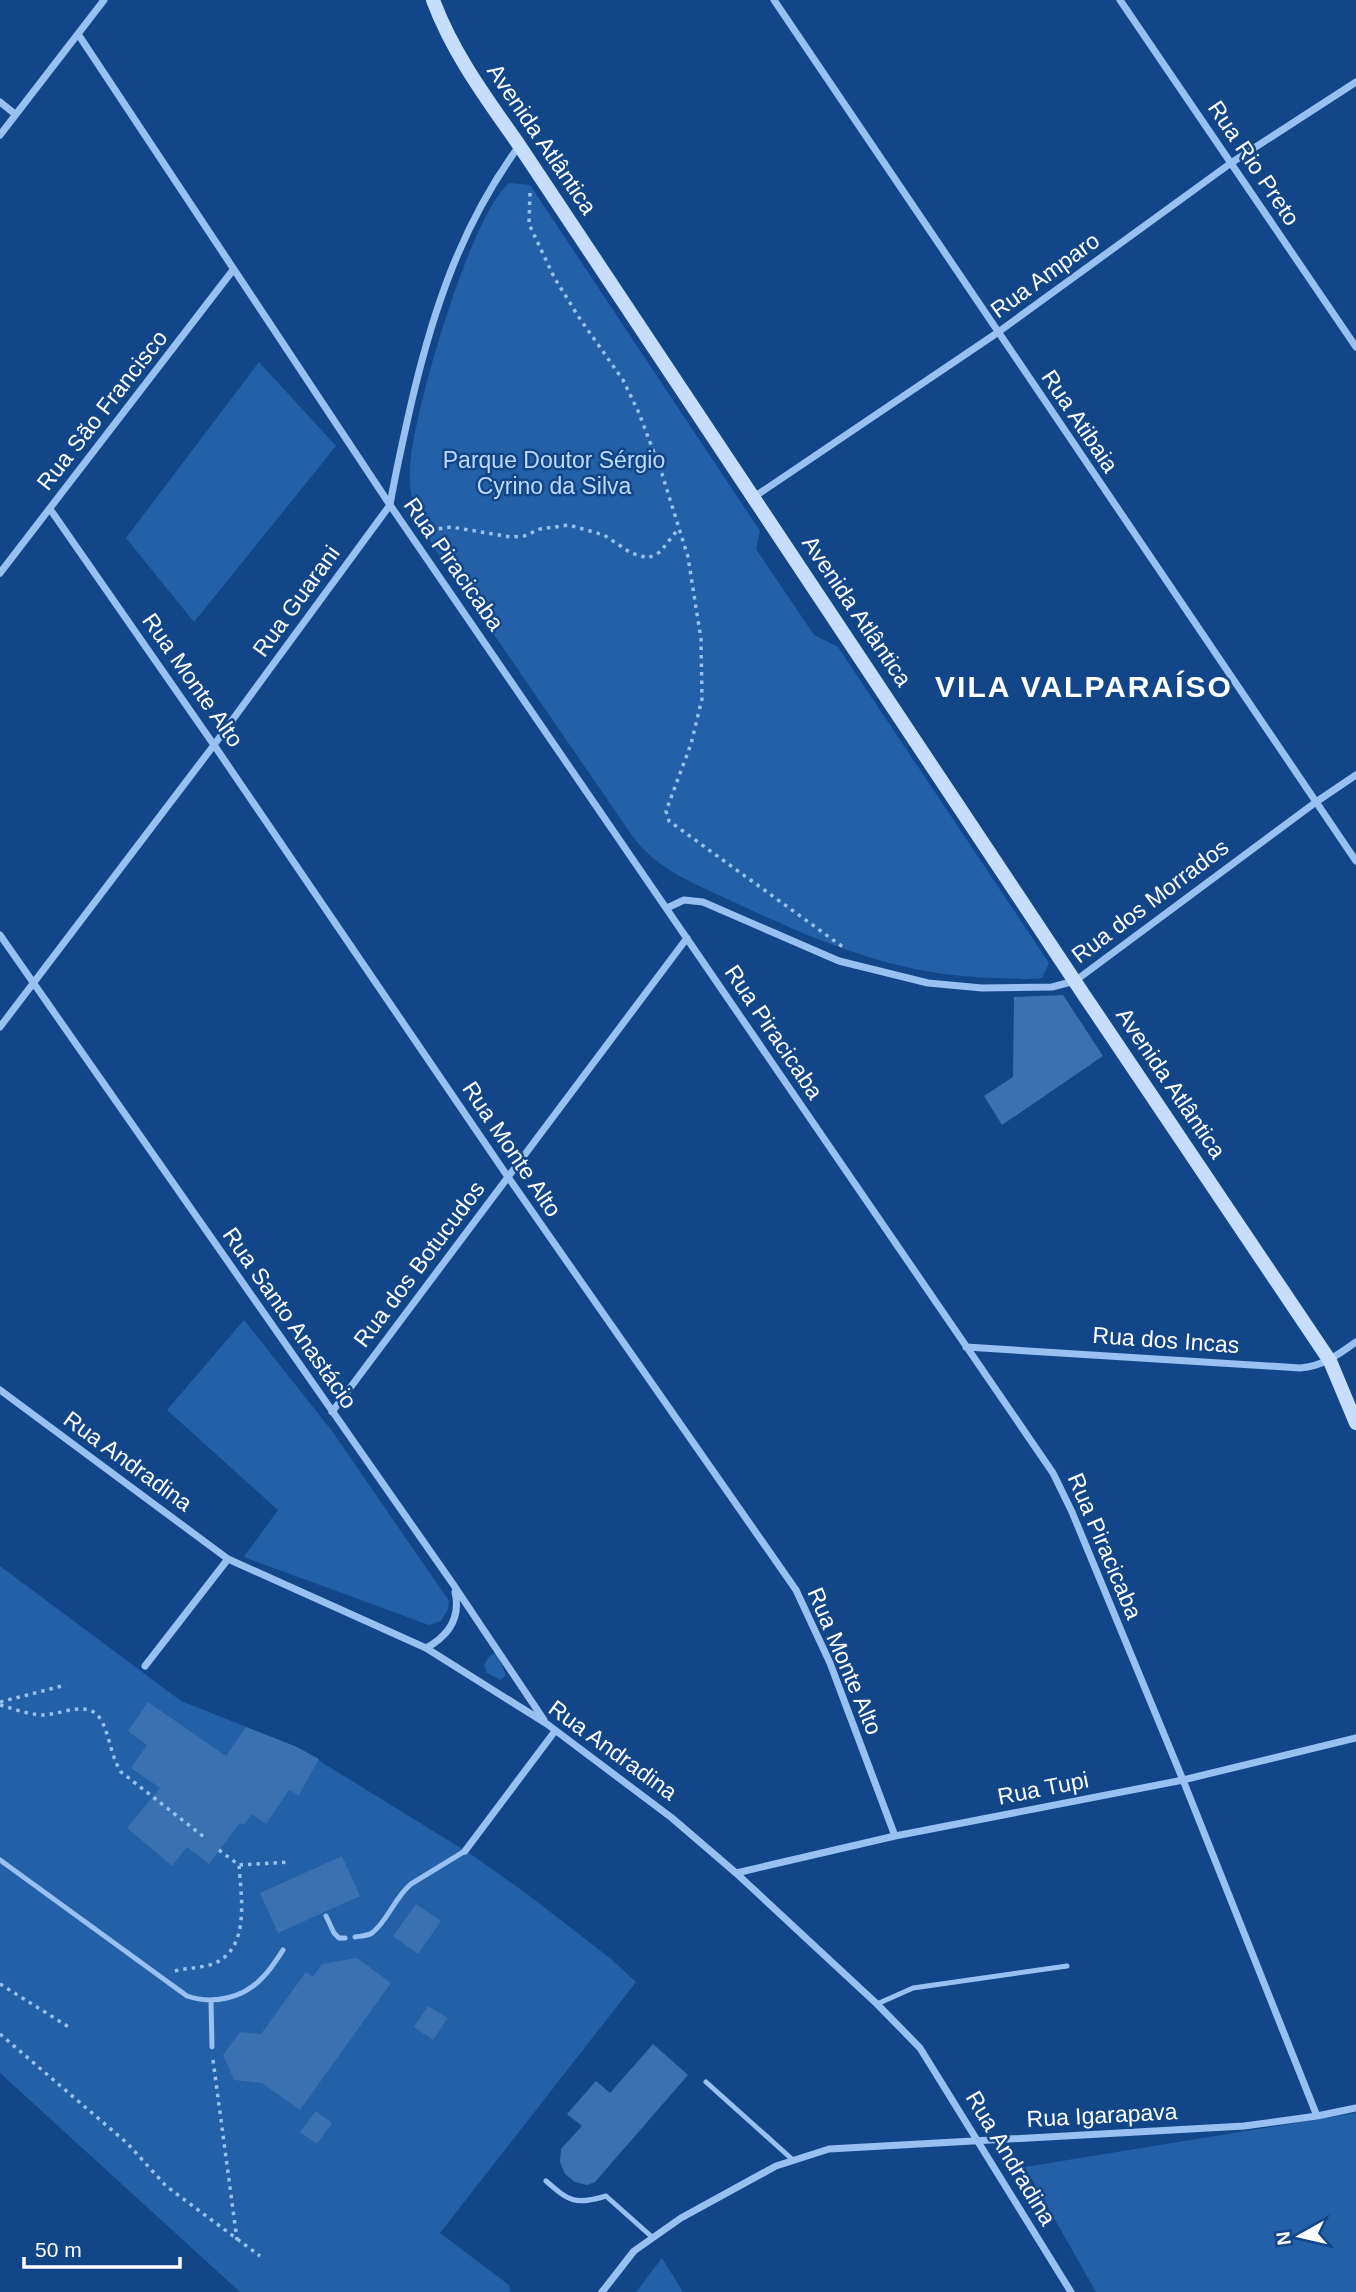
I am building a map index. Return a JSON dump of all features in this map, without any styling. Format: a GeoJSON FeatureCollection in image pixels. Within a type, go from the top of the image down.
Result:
{"type":"FeatureCollection","features":[{"type":"Feature","properties":{"kind":"main road","name":"Avenida Atlântica"},"geometry":{"type":"LineString","coordinates":[[433,0],[474,81],[541,177],[1330,1361],[1356,1423]]}},
{"type":"Feature","properties":{"kind":"street"},"geometry":{"type":"LineString","coordinates":[[0,135],[104,0]]}},
{"type":"Feature","properties":{"kind":"street","name":"Rua Atibaia"},"geometry":{"type":"LineString","coordinates":[[774,0],[1356,862]]}},
{"type":"Feature","properties":{"kind":"street","name":"Rua Rio Preto"},"geometry":{"type":"LineString","coordinates":[[1121,0],[1356,347]]}},
{"type":"Feature","properties":{"kind":"street","name":"Rua Piracicaba"},"geometry":{"type":"LineString","coordinates":[[78,34],[390,505],[1053,1474],[1063,1491],[1183,1780],[1317,2116]]}},
{"type":"Feature","properties":{"kind":"street","name":"Rua Amparo"},"geometry":{"type":"LineString","coordinates":[[754,497],[997,333],[1231,163],[1356,82]]}},
{"type":"Feature","properties":{"kind":"street"},"geometry":{"type":"LineString","coordinates":[[0,102],[15,114]]}},
{"type":"Feature","properties":{"kind":"street","name":"Rua Guarani"},"geometry":{"type":"LineString","coordinates":[[0,1027],[214,745],[390,505],[395,472],[434,315],[472,219],[519,145]]}},
{"type":"Feature","properties":{"kind":"street","name":"Rua São Francisco"},"geometry":{"type":"LineString","coordinates":[[0,573],[233,270]]}},
{"type":"Feature","properties":{"kind":"street","name":"Rua Monte Alto"},"geometry":{"type":"LineString","coordinates":[[50,509],[508,1177],[796,1590],[830,1663],[895,1836]]}},
{"type":"Feature","properties":{"kind":"street","name":"Rua dos Morrados"},"geometry":{"type":"LineString","coordinates":[[667,908],[684,900],[703,902],[811,951],[864,968],[928,983],[963,988],[1052,988],[1075,981],[1356,775]]}},
{"type":"Feature","properties":{"kind":"street","name":"Rua Santo Anastácio"},"geometry":{"type":"LineString","coordinates":[[0,935],[453,1584],[547,1724]]}},
{"type":"Feature","properties":{"kind":"street","name":"Rua dos Botucudos"},"geometry":{"type":"LineString","coordinates":[[332,1412],[687,938]]}},
{"type":"Feature","properties":{"kind":"street","name":"Rua dos Incas"},"geometry":{"type":"LineString","coordinates":[[966,1347],[1300,1368],[1315,1367],[1330,1361],[1356,1342]]}},
{"type":"Feature","properties":{"kind":"street","name":"Rua Andradina"},"geometry":{"type":"LineString","coordinates":[[0,1390],[228,1559],[426,1648],[547,1724],[672,1818],[736,1873],[877,2004],[920,2048],[1071,2292]]}},
{"type":"Feature","properties":{"kind":"street"},"geometry":{"type":"LineString","coordinates":[[145,1666],[228,1559]]}},
{"type":"Feature","properties":{"kind":"street"},"geometry":{"type":"LineString","coordinates":[[426,1648],[439,1641],[452,1626],[457,1601],[453,1584]]}},
{"type":"Feature","properties":{"kind":"street"},"geometry":{"type":"LineString","coordinates":[[465,1851],[555,1731]]}},
{"type":"Feature","properties":{"kind":"street","name":"Rua Tupi"},"geometry":{"type":"LineString","coordinates":[[736,1873],[895,1836],[1183,1780],[1356,1738]]}},
{"type":"Feature","properties":{"kind":"street","name":"Rua Igarapava"},"geometry":{"type":"LineString","coordinates":[[602,2292],[634,2252],[681,2218],[776,2166],[845,2147],[1244,2126],[1356,2108]]}},
{"type":"Feature","properties":{"kind":"lane"},"geometry":{"type":"LineString","coordinates":[[355,1937],[366,1936],[374,1931],[403,1890],[465,1851]]}},
{"type":"Feature","properties":{"kind":"lane"},"geometry":{"type":"LineString","coordinates":[[0,1860],[187,1996],[211,2001],[233,1997],[262,1979],[283,1950]]}},
{"type":"Feature","properties":{"kind":"lane"},"geometry":{"type":"LineString","coordinates":[[326,1916],[334,1933],[339,1938],[345,1938]]}},
{"type":"Feature","properties":{"kind":"lane"},"geometry":{"type":"LineString","coordinates":[[877,2004],[914,1988],[1067,1966]]}},
{"type":"Feature","properties":{"kind":"lane"},"geometry":{"type":"LineString","coordinates":[[211,2001],[212,2048]]}},
{"type":"Feature","properties":{"kind":"lane"},"geometry":{"type":"LineString","coordinates":[[706,2082],[793,2160]]}},
{"type":"Feature","properties":{"kind":"lane"},"geometry":{"type":"LineString","coordinates":[[546,2181],[567,2199],[577,2202],[606,2196],[652,2237]]}},
{"type":"Feature","properties":{"kind":"path"},"geometry":{"type":"LineString","coordinates":[[541,177],[530,185],[529,224],[554,277],[623,380],[639,413],[663,474],[692,576],[701,639],[702,699],[697,722],[666,811],[669,821],[852,953],[864,968]]}},
{"type":"Feature","properties":{"kind":"path"},"geometry":{"type":"LineString","coordinates":[[413,536],[423,530],[451,527],[511,537],[524,536],[540,528],[569,525],[604,535],[631,553],[648,558],[660,552],[679,528]]}},
{"type":"Feature","properties":{"kind":"path"},"geometry":{"type":"LineString","coordinates":[[0,1703],[66,1685]]}},
{"type":"Feature","properties":{"kind":"path"},"geometry":{"type":"LineString","coordinates":[[0,1703],[20,1712],[44,1715],[88,1709],[97,1715],[103,1725],[114,1761],[121,1772],[204,1837]]}},
{"type":"Feature","properties":{"kind":"path"},"geometry":{"type":"LineString","coordinates":[[219,1850],[239,1865],[289,1863]]}},
{"type":"Feature","properties":{"kind":"path"},"geometry":{"type":"LineString","coordinates":[[160,1977],[173,1971],[213,1964],[222,1959],[234,1945],[241,1920],[239,1865]]}},
{"type":"Feature","properties":{"kind":"path"},"geometry":{"type":"LineString","coordinates":[[0,1984],[72,2029]]}},
{"type":"Feature","properties":{"kind":"path"},"geometry":{"type":"LineString","coordinates":[[0,2034],[127,2143],[166,2186],[260,2256]]}},
{"type":"Feature","properties":{"kind":"path"},"geometry":{"type":"LineString","coordinates":[[212,2048],[237,2240]]}},
{"type":"Feature","properties":{"kind":"green space","name":"Parque Doutor Sérgio Cyrino da Silva"},"geometry":{"type":"Polygon","coordinates":[[[509,183],[530,185],[760,531],[756,549],[814,635],[838,647],[1049,963],[1042,978],[959,976],[861,955],[768,918],[692,883],[665,867],[641,847],[631,834],[420,527],[412,498],[410,469],[413,443],[432,364],[477,234],[509,183]]]}},
{"type":"Feature","properties":{"kind":"green space"},"geometry":{"type":"Polygon","coordinates":[[[259,362],[336,446],[194,622],[126,538],[259,362]]]}},
{"type":"Feature","properties":{"kind":"green space"},"geometry":{"type":"Polygon","coordinates":[[[244,1320],[332,1431],[449,1601],[441,1621],[429,1625],[244,1557],[278,1510],[167,1410],[244,1320]]]}},
{"type":"Feature","properties":{"kind":"green space"},"geometry":{"type":"Polygon","coordinates":[[[0,1566],[181,1701],[297,1747],[472,1855],[611,1959],[636,1982],[440,2233],[509,2285],[510,2292],[240,2292],[0,2073],[0,1566]]]}},
{"type":"Feature","properties":{"kind":"green space"},"geometry":{"type":"Polygon","coordinates":[[[496,1652],[506,1675],[501,1680],[487,1673],[484,1665],[496,1652]]]}},
{"type":"Feature","properties":{"kind":"green space"},"geometry":{"type":"Polygon","coordinates":[[[1356,2113],[1356,2292],[1096,2292],[1025,2167],[1356,2113]]]}},
{"type":"Feature","properties":{"kind":"green space"},"geometry":{"type":"Polygon","coordinates":[[[662,2258],[683,2292],[636,2292],[662,2258]]]}},
{"type":"Feature","properties":{"kind":"building"},"geometry":{"type":"Polygon","coordinates":[[[1063,995],[1103,1056],[1002,1125],[984,1096],[1013,1077],[1014,997],[1063,995]]]}},
{"type":"Feature","properties":{"kind":"building"},"geometry":{"type":"Polygon","coordinates":[[[148,1702],[226,1756],[246,1727],[297,1747],[319,1759],[299,1795],[289,1790],[266,1824],[252,1814],[244,1825],[240,1823],[209,1864],[187,1847],[172,1866],[127,1828],[160,1788],[131,1768],[147,1745],[128,1731],[148,1702]]]}},
{"type":"Feature","properties":{"kind":"building"},"geometry":{"type":"Polygon","coordinates":[[[342,1856],[360,1896],[278,1933],[260,1893],[342,1856]]]}},
{"type":"Feature","properties":{"kind":"building"},"geometry":{"type":"Polygon","coordinates":[[[416,1904],[441,1921],[418,1954],[393,1936],[416,1904]]]}},
{"type":"Feature","properties":{"kind":"building"},"geometry":{"type":"Polygon","coordinates":[[[357,1958],[391,1983],[300,2110],[262,2083],[234,2080],[223,2055],[240,2032],[261,2034],[306,1972],[313,1977],[322,1964],[357,1958]]]}},
{"type":"Feature","properties":{"kind":"building"},"geometry":{"type":"Polygon","coordinates":[[[428,2006],[448,2018],[433,2040],[414,2027],[428,2006]]]}},
{"type":"Feature","properties":{"kind":"building"},"geometry":{"type":"Polygon","coordinates":[[[653,2044],[688,2075],[595,2182],[587,2185],[575,2182],[565,2174],[560,2162],[561,2149],[582,2126],[567,2114],[596,2081],[610,2093],[653,2044]]]}},
{"type":"Feature","properties":{"kind":"building"},"geometry":{"type":"Polygon","coordinates":[[[316,2111],[332,2123],[317,2144],[300,2132],[316,2111]]]}},
{"type":"Feature","properties":{"kind":"district","name":"VILA VALPARAÍSO"},"geometry":{"type":"Point","coordinates":[1084,687]}}]}
